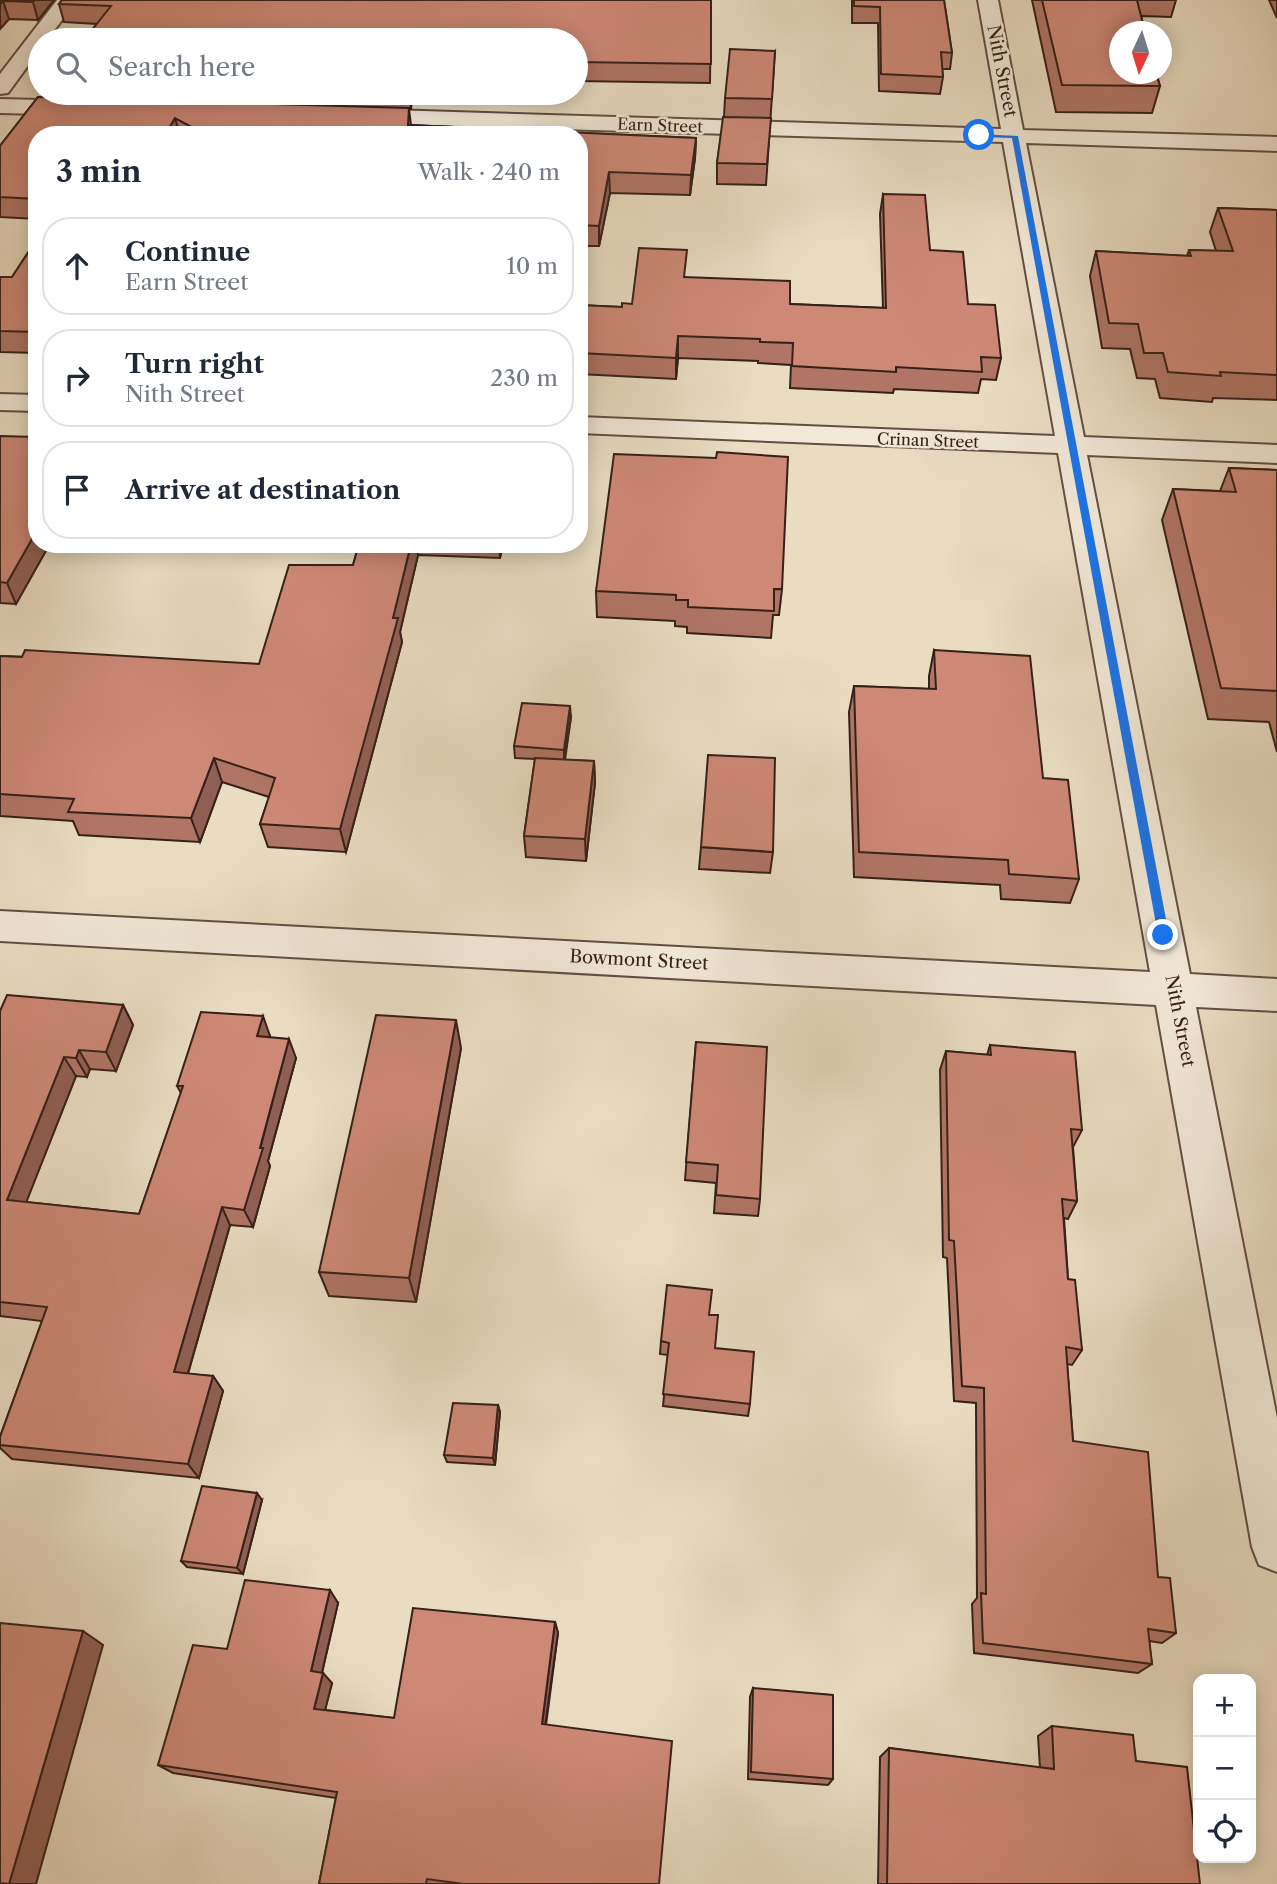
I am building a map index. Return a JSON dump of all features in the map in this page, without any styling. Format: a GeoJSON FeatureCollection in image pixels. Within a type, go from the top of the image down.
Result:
{"type":"FeatureCollection","features":[{"type":"Feature","properties":{"kind":"street"},"geometry":{"type":"LineString","coordinates":[[46,28],[67,0]]}},
{"type":"Feature","properties":{"kind":"street","name":"Nith Street"},"geometry":{"type":"LineString","coordinates":[[988,0],[1277,1547]]}},
{"type":"Feature","properties":{"kind":"street"},"geometry":{"type":"LineString","coordinates":[[0,88],[28,51]]}},
{"type":"Feature","properties":{"kind":"street"},"geometry":{"type":"LineString","coordinates":[[0,106],[107,109]]}},
{"type":"Feature","properties":{"kind":"street","name":"Earn Street"},"geometry":{"type":"LineString","coordinates":[[342,116],[1277,144]]}},
{"type":"Feature","properties":{"kind":"street"},"geometry":{"type":"LineString","coordinates":[[0,402],[28,403]]}},
{"type":"Feature","properties":{"kind":"street","name":"Crinan Street"},"geometry":{"type":"LineString","coordinates":[[588,425],[1277,454]]}},
{"type":"Feature","properties":{"kind":"street","name":"Bowmont Street"},"geometry":{"type":"LineString","coordinates":[[0,926],[1277,995]]}},
{"type":"Feature","properties":{"kind":"building"},"geometry":{"type":"Polygon","coordinates":[[[0,0],[34,0],[3,1],[0,4],[0,0]]]}},
{"type":"Feature","properties":{"kind":"building"},"geometry":{"type":"Polygon","coordinates":[[[62,0],[711,0],[711,64],[588,62],[588,28],[94,28],[111,6],[59,4],[62,0]]]}},
{"type":"Feature","properties":{"kind":"building"},"geometry":{"type":"Polygon","coordinates":[[[854,0],[944,0],[952,53],[941,52],[943,77],[881,74],[880,7],[854,6],[854,0]]]}},
{"type":"Feature","properties":{"kind":"building"},"geometry":{"type":"Polygon","coordinates":[[[1042,0],[1137,0],[1142,21],[1109,21],[1109,84],[1160,86],[1062,85],[1042,0]]]}},
{"type":"Feature","properties":{"kind":"building"},"geometry":{"type":"Polygon","coordinates":[[[730,49],[775,51],[772,99],[725,98],[730,49]]]}},
{"type":"Feature","properties":{"kind":"building"},"geometry":{"type":"Polygon","coordinates":[[[32,105],[308,105],[409,108],[408,125],[430,126],[190,126],[175,118],[170,126],[28,126],[28,199],[0,197],[0,146],[32,105]]]}},
{"type":"Feature","properties":{"kind":"building"},"geometry":{"type":"Polygon","coordinates":[[[723,117],[771,118],[767,164],[717,163],[723,117]]]}},
{"type":"Feature","properties":{"kind":"building"},"geometry":{"type":"Polygon","coordinates":[[[588,133],[696,138],[691,175],[609,172],[599,226],[588,225],[588,133]]]}},
{"type":"Feature","properties":{"kind":"building"},"geometry":{"type":"Polygon","coordinates":[[[883,194],[925,195],[930,250],[963,252],[968,304],[995,305],[1001,358],[981,357],[982,372],[896,367],[896,372],[792,366],[793,343],[678,336],[676,358],[588,353],[588,305],[622,307],[622,303],[632,304],[639,248],[687,250],[684,277],[790,281],[790,304],[886,308],[883,194]]]}},
{"type":"Feature","properties":{"kind":"building"},"geometry":{"type":"Polygon","coordinates":[[[1218,208],[1277,210],[1277,375],[1220,372],[1221,376],[1168,372],[1163,353],[1144,353],[1138,324],[1109,323],[1096,251],[1191,256],[1189,250],[1233,251],[1218,208]]]}},
{"type":"Feature","properties":{"kind":"building"},"geometry":{"type":"Polygon","coordinates":[[[28,253],[28,332],[0,331],[0,277],[12,277],[28,253]]]}},
{"type":"Feature","properties":{"kind":"building"},"geometry":{"type":"Polygon","coordinates":[[[0,436],[28,437],[28,546],[7,583],[0,582],[0,436]]]}},
{"type":"Feature","properties":{"kind":"building"},"geometry":{"type":"Polygon","coordinates":[[[717,452],[788,457],[782,589],[774,589],[774,611],[688,607],[688,600],[676,600],[676,595],[596,591],[614,454],[716,458],[717,452]]]}},
{"type":"Feature","properties":{"kind":"building"},"geometry":{"type":"Polygon","coordinates":[[[1229,468],[1277,470],[1277,691],[1221,688],[1173,489],[1236,492],[1229,468]]]}},
{"type":"Feature","properties":{"kind":"building"},"geometry":{"type":"Polygon","coordinates":[[[356,553],[409,553],[393,618],[398,618],[340,829],[260,824],[275,778],[214,758],[191,818],[68,812],[74,799],[0,794],[0,656],[22,657],[25,650],[259,664],[289,565],[353,565],[356,553]]]}},
{"type":"Feature","properties":{"kind":"building"},"geometry":{"type":"Polygon","coordinates":[[[934,650],[1030,656],[1043,778],[1068,780],[1079,879],[1009,874],[1008,860],[859,852],[854,686],[936,689],[934,650]]]}},
{"type":"Feature","properties":{"kind":"building"},"geometry":{"type":"Polygon","coordinates":[[[522,703],[570,706],[564,750],[514,746],[522,703]]]}},
{"type":"Feature","properties":{"kind":"building"},"geometry":{"type":"Polygon","coordinates":[[[708,755],[775,758],[773,852],[701,847],[708,755]]]}},
{"type":"Feature","properties":{"kind":"building"},"geometry":{"type":"Polygon","coordinates":[[[535,758],[594,761],[585,839],[524,836],[535,758]]]}},
{"type":"Feature","properties":{"kind":"building"},"geometry":{"type":"Polygon","coordinates":[[[7,995],[123,1005],[106,1052],[79,1050],[76,1058],[64,1057],[7,1200],[139,1214],[183,1086],[177,1086],[201,1012],[263,1016],[257,1036],[289,1039],[260,1148],[263,1148],[244,1210],[222,1207],[174,1372],[213,1376],[188,1464],[0,1445],[0,1437],[47,1307],[0,1302],[0,1011],[7,995]]]}},
{"type":"Feature","properties":{"kind":"building"},"geometry":{"type":"Polygon","coordinates":[[[376,1015],[456,1020],[409,1278],[319,1272],[376,1015]]]}},
{"type":"Feature","properties":{"kind":"building"},"geometry":{"type":"Polygon","coordinates":[[[696,1042],[767,1047],[760,1199],[716,1195],[718,1165],[686,1162],[696,1042]]]}},
{"type":"Feature","properties":{"kind":"building"},"geometry":{"type":"Polygon","coordinates":[[[990,1045],[1075,1052],[1082,1130],[1071,1129],[1077,1201],[1062,1199],[1068,1279],[1075,1280],[1082,1350],[1066,1347],[1073,1441],[1148,1452],[1158,1577],[1170,1578],[1176,1633],[1148,1629],[1152,1664],[983,1643],[981,1593],[986,1594],[984,1388],[962,1386],[954,1241],[949,1240],[946,1051],[991,1055],[990,1045]]]}},
{"type":"Feature","properties":{"kind":"building"},"geometry":{"type":"Polygon","coordinates":[[[667,1285],[712,1290],[709,1315],[718,1315],[715,1348],[754,1352],[750,1404],[663,1394],[669,1343],[661,1341],[667,1285]]]}},
{"type":"Feature","properties":{"kind":"building"},"geometry":{"type":"Polygon","coordinates":[[[453,1403],[498,1405],[493,1458],[444,1455],[453,1403]]]}},
{"type":"Feature","properties":{"kind":"building"},"geometry":{"type":"Polygon","coordinates":[[[202,1486],[257,1493],[237,1568],[181,1561],[202,1486]]]}},
{"type":"Feature","properties":{"kind":"building"},"geometry":{"type":"Polygon","coordinates":[[[245,1580],[330,1590],[311,1671],[323,1673],[314,1709],[394,1718],[413,1608],[555,1622],[542,1724],[672,1741],[659,1884],[464,1884],[427,1879],[426,1884],[319,1884],[337,1792],[158,1765],[193,1645],[227,1649],[245,1580]]]}},
{"type":"Feature","properties":{"kind":"building"},"geometry":{"type":"Polygon","coordinates":[[[0,1623],[83,1631],[9,1884],[0,1883],[0,1623]]]}},
{"type":"Feature","properties":{"kind":"building"},"geometry":{"type":"Polygon","coordinates":[[[753,1688],[833,1695],[833,1779],[751,1772],[753,1688]]]}},
{"type":"Feature","properties":{"kind":"building"},"geometry":{"type":"Polygon","coordinates":[[[1052,1726],[1133,1735],[1136,1761],[1187,1767],[1193,1821],[1193,1863],[1198,1863],[1200,1884],[887,1884],[889,1748],[1054,1769],[1052,1726]]]}},
{"type":"Feature","properties":{"kind":"route"},"geometry":{"type":"LineString","coordinates":[[979,135],[1015,136],[1163,935]]}}]}
